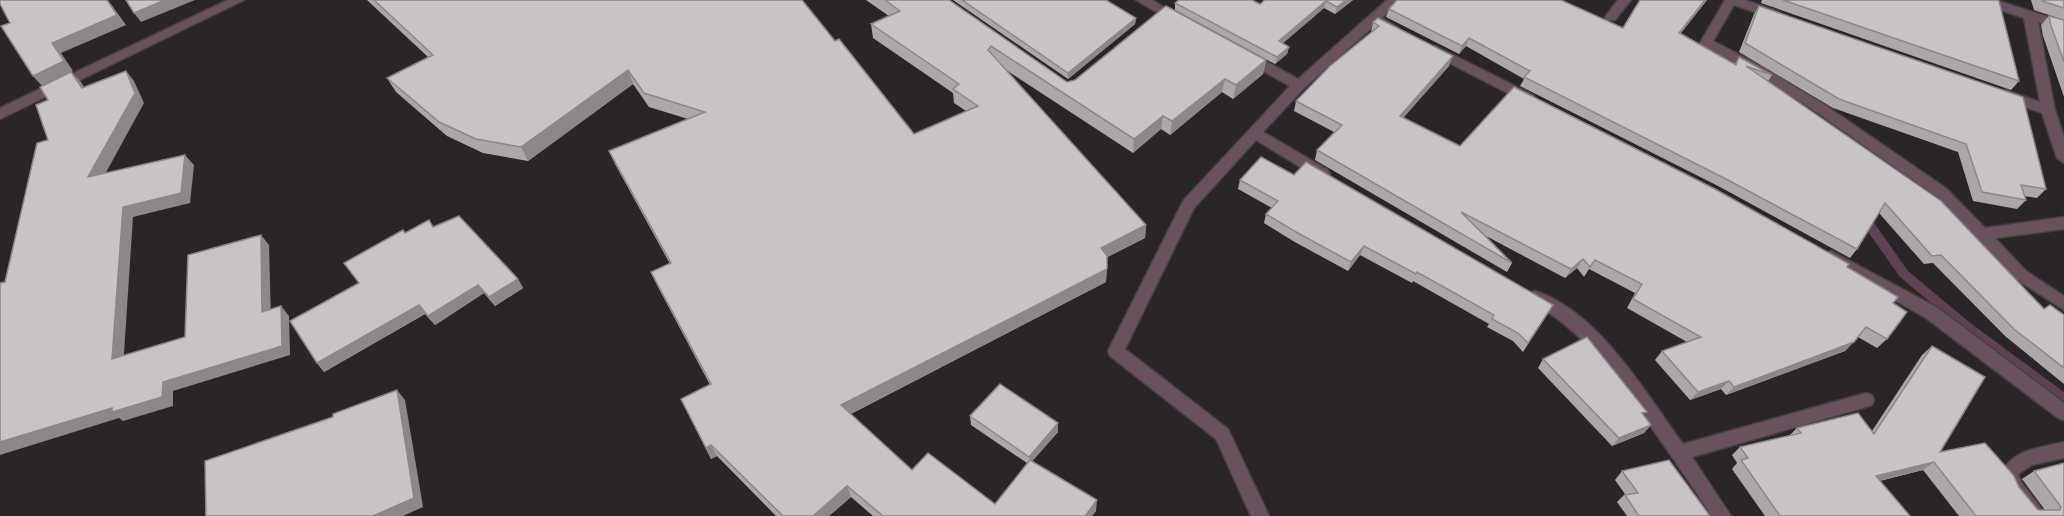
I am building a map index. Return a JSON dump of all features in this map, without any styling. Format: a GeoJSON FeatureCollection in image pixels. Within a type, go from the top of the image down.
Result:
{"type":"FeatureCollection","features":[{"type":"Feature","properties":{"kind":"street"},"geometry":{"type":"LineString","coordinates":[[0,114],[238,0]]}},
{"type":"Feature","properties":{"kind":"street"},"geometry":{"type":"LineString","coordinates":[[1142,0],[1159,15],[1195,28]]}},
{"type":"Feature","properties":{"kind":"street"},"geometry":{"type":"LineString","coordinates":[[1260,516],[1222,434],[1116,351],[1188,204],[1299,85],[1394,0]]}},
{"type":"Feature","properties":{"kind":"street"},"geometry":{"type":"LineString","coordinates":[[1611,17],[1624,0]]}},
{"type":"Feature","properties":{"kind":"street"},"geometry":{"type":"LineString","coordinates":[[1789,20],[1732,0],[1706,43],[1758,70],[1820,108],[1933,186],[2021,275],[2064,304]]}},
{"type":"Feature","properties":{"kind":"street"},"geometry":{"type":"LineString","coordinates":[[1983,0],[2064,26]]}},
{"type":"Feature","properties":{"kind":"street"},"geometry":{"type":"LineString","coordinates":[[2030,15],[2048,110],[2064,158]]}},
{"type":"Feature","properties":{"kind":"street"},"geometry":{"type":"LineString","coordinates":[[1374,19],[1406,35]]}},
{"type":"Feature","properties":{"kind":"street"},"geometry":{"type":"LineString","coordinates":[[1427,46],[1544,106]]}},
{"type":"Feature","properties":{"kind":"street"},"geometry":{"type":"LineString","coordinates":[[1236,51],[1299,85]]}},
{"type":"Feature","properties":{"kind":"street"},"geometry":{"type":"LineString","coordinates":[[1991,90],[2048,110]]}},
{"type":"Feature","properties":{"kind":"street"},"geometry":{"type":"LineString","coordinates":[[1254,133],[1336,181]]}},
{"type":"Feature","properties":{"kind":"street"},"geometry":{"type":"LineString","coordinates":[[1982,234],[2064,223]]}},
{"type":"Feature","properties":{"kind":"street"},"geometry":{"type":"LineString","coordinates":[[1818,250],[1932,313],[2064,413]]}},
{"type":"Feature","properties":{"kind":"street"},"geometry":{"type":"LineString","coordinates":[[1520,289],[1554,306],[1595,338],[1722,516]]}},
{"type":"Feature","properties":{"kind":"street"},"geometry":{"type":"LineString","coordinates":[[1679,453],[1866,400]]}},
{"type":"Feature","properties":{"kind":"street"},"geometry":{"type":"LineString","coordinates":[[2038,516],[2015,488],[2009,475],[2011,469],[2018,462],[2064,450]]}},
{"type":"Feature","properties":{"kind":"building"},"geometry":{"type":"Polygon","coordinates":[[[0,0],[107,0],[117,15],[52,43],[64,61],[33,76],[1,26],[10,23],[0,0]]]}},
{"type":"Feature","properties":{"kind":"building"},"geometry":{"type":"Polygon","coordinates":[[[126,0],[165,0],[134,13],[126,0]]]}},
{"type":"Feature","properties":{"kind":"building"},"geometry":{"type":"Polygon","coordinates":[[[374,0],[802,0],[835,41],[839,39],[914,134],[978,106],[953,89],[959,84],[871,24],[900,11],[885,0],[949,0],[1067,82],[1075,80],[1166,6],[1266,60],[1236,85],[1225,79],[1172,121],[1163,116],[1134,139],[991,46],[988,50],[1146,225],[1101,248],[1107,256],[1107,269],[841,405],[912,470],[928,453],[995,504],[1030,460],[1097,500],[1085,516],[883,516],[847,486],[813,516],[783,516],[711,445],[706,448],[681,399],[711,384],[651,272],[671,263],[609,151],[705,112],[644,93],[628,70],[521,147],[476,139],[439,122],[387,78],[433,55],[374,0]]]}},
{"type":"Feature","properties":{"kind":"building"},"geometry":{"type":"Polygon","coordinates":[[[962,0],[1106,0],[1136,18],[1068,73],[962,0]]]}},
{"type":"Feature","properties":{"kind":"building"},"geometry":{"type":"Polygon","coordinates":[[[1179,0],[1252,0],[1260,4],[1265,0],[1346,0],[1337,7],[1326,1],[1279,41],[1289,47],[1277,57],[1175,3],[1179,0]]]}},
{"type":"Feature","properties":{"kind":"building"},"geometry":{"type":"Polygon","coordinates":[[[1397,0],[1561,0],[1623,28],[1640,0],[1705,0],[1679,33],[1736,65],[1739,57],[1772,75],[1746,66],[1941,201],[2044,309],[2050,305],[2064,315],[2064,368],[2014,329],[1941,255],[1932,256],[1885,203],[1857,249],[1726,179],[1524,77],[1530,71],[1469,38],[1462,46],[1389,9],[1397,0]]]}},
{"type":"Feature","properties":{"kind":"building"},"geometry":{"type":"Polygon","coordinates":[[[1783,0],[1997,0],[2019,81],[1783,0]]]}},
{"type":"Feature","properties":{"kind":"building"},"geometry":{"type":"Polygon","coordinates":[[[2064,0],[2064,8],[2042,1],[2064,0]]]}},
{"type":"Feature","properties":{"kind":"building"},"geometry":{"type":"Polygon","coordinates":[[[1759,6],[2023,97],[2046,189],[2021,185],[2026,200],[1982,192],[1966,144],[1839,99],[1745,43],[1759,6]]]}},
{"type":"Feature","properties":{"kind":"building"},"geometry":{"type":"Polygon","coordinates":[[[2049,16],[2064,20],[2064,62],[2051,26],[2049,16]]]}},
{"type":"Feature","properties":{"kind":"building"},"geometry":{"type":"Polygon","coordinates":[[[1378,18],[1453,56],[1400,116],[1460,146],[1514,87],[1715,189],[1849,264],[1847,267],[1898,297],[1893,303],[1907,312],[1887,339],[1866,327],[1854,342],[1734,387],[1729,381],[1698,392],[1662,351],[1701,337],[1633,299],[1642,284],[1595,260],[1590,267],[1583,259],[1571,269],[1461,212],[1512,263],[1317,150],[1342,125],[1296,101],[1330,66],[1379,26],[1373,22],[1378,18]]]}},
{"type":"Feature","properties":{"kind":"building"},"geometry":{"type":"Polygon","coordinates":[[[126,71],[135,93],[88,177],[185,155],[181,193],[123,207],[112,359],[185,337],[188,255],[261,235],[262,312],[281,306],[282,346],[163,382],[162,397],[112,412],[112,408],[0,442],[0,283],[5,282],[37,143],[48,140],[36,105],[48,100],[40,87],[71,72],[82,88],[126,71]]]}},
{"type":"Feature","properties":{"kind":"building"},"geometry":{"type":"Polygon","coordinates":[[[1261,157],[1294,175],[1306,162],[1553,305],[1528,343],[1518,333],[1492,319],[1494,315],[1417,272],[1416,274],[1364,246],[1351,262],[1266,214],[1278,201],[1240,180],[1261,157]]]}},
{"type":"Feature","properties":{"kind":"building"},"geometry":{"type":"Polygon","coordinates":[[[459,216],[518,279],[489,297],[478,285],[428,316],[419,305],[317,363],[290,321],[359,283],[344,263],[403,230],[405,233],[429,220],[433,227],[459,216]]]}},
{"type":"Feature","properties":{"kind":"building"},"geometry":{"type":"Polygon","coordinates":[[[1587,337],[1647,412],[1642,413],[1651,425],[1619,438],[1543,359],[1587,337]]]}},
{"type":"Feature","properties":{"kind":"building"},"geometry":{"type":"Polygon","coordinates":[[[1932,346],[1985,377],[1940,452],[1985,443],[2014,476],[2019,487],[2038,510],[2060,510],[2061,507],[2034,471],[2064,463],[2064,516],[1976,516],[1934,462],[1876,476],[1910,516],[1780,516],[1741,460],[1748,458],[1740,447],[1801,433],[1797,428],[1858,413],[1874,434],[1932,346]]]}},
{"type":"Feature","properties":{"kind":"building"},"geometry":{"type":"Polygon","coordinates":[[[1000,384],[1058,423],[1029,457],[970,416],[1000,384]]]}},
{"type":"Feature","properties":{"kind":"building"},"geometry":{"type":"Polygon","coordinates":[[[397,390],[414,498],[373,516],[206,516],[205,461],[333,417],[333,414],[397,390]]]}},
{"type":"Feature","properties":{"kind":"building"},"geometry":{"type":"Polygon","coordinates":[[[1669,460],[1710,516],[1639,516],[1625,495],[1638,493],[1622,471],[1669,460]]]}},
{"type":"Feature","properties":{"kind":"waterway"},"geometry":{"type":"LineString","coordinates":[[1862,218],[1868,223],[1904,274],[1965,325],[2064,399]]}}]}
